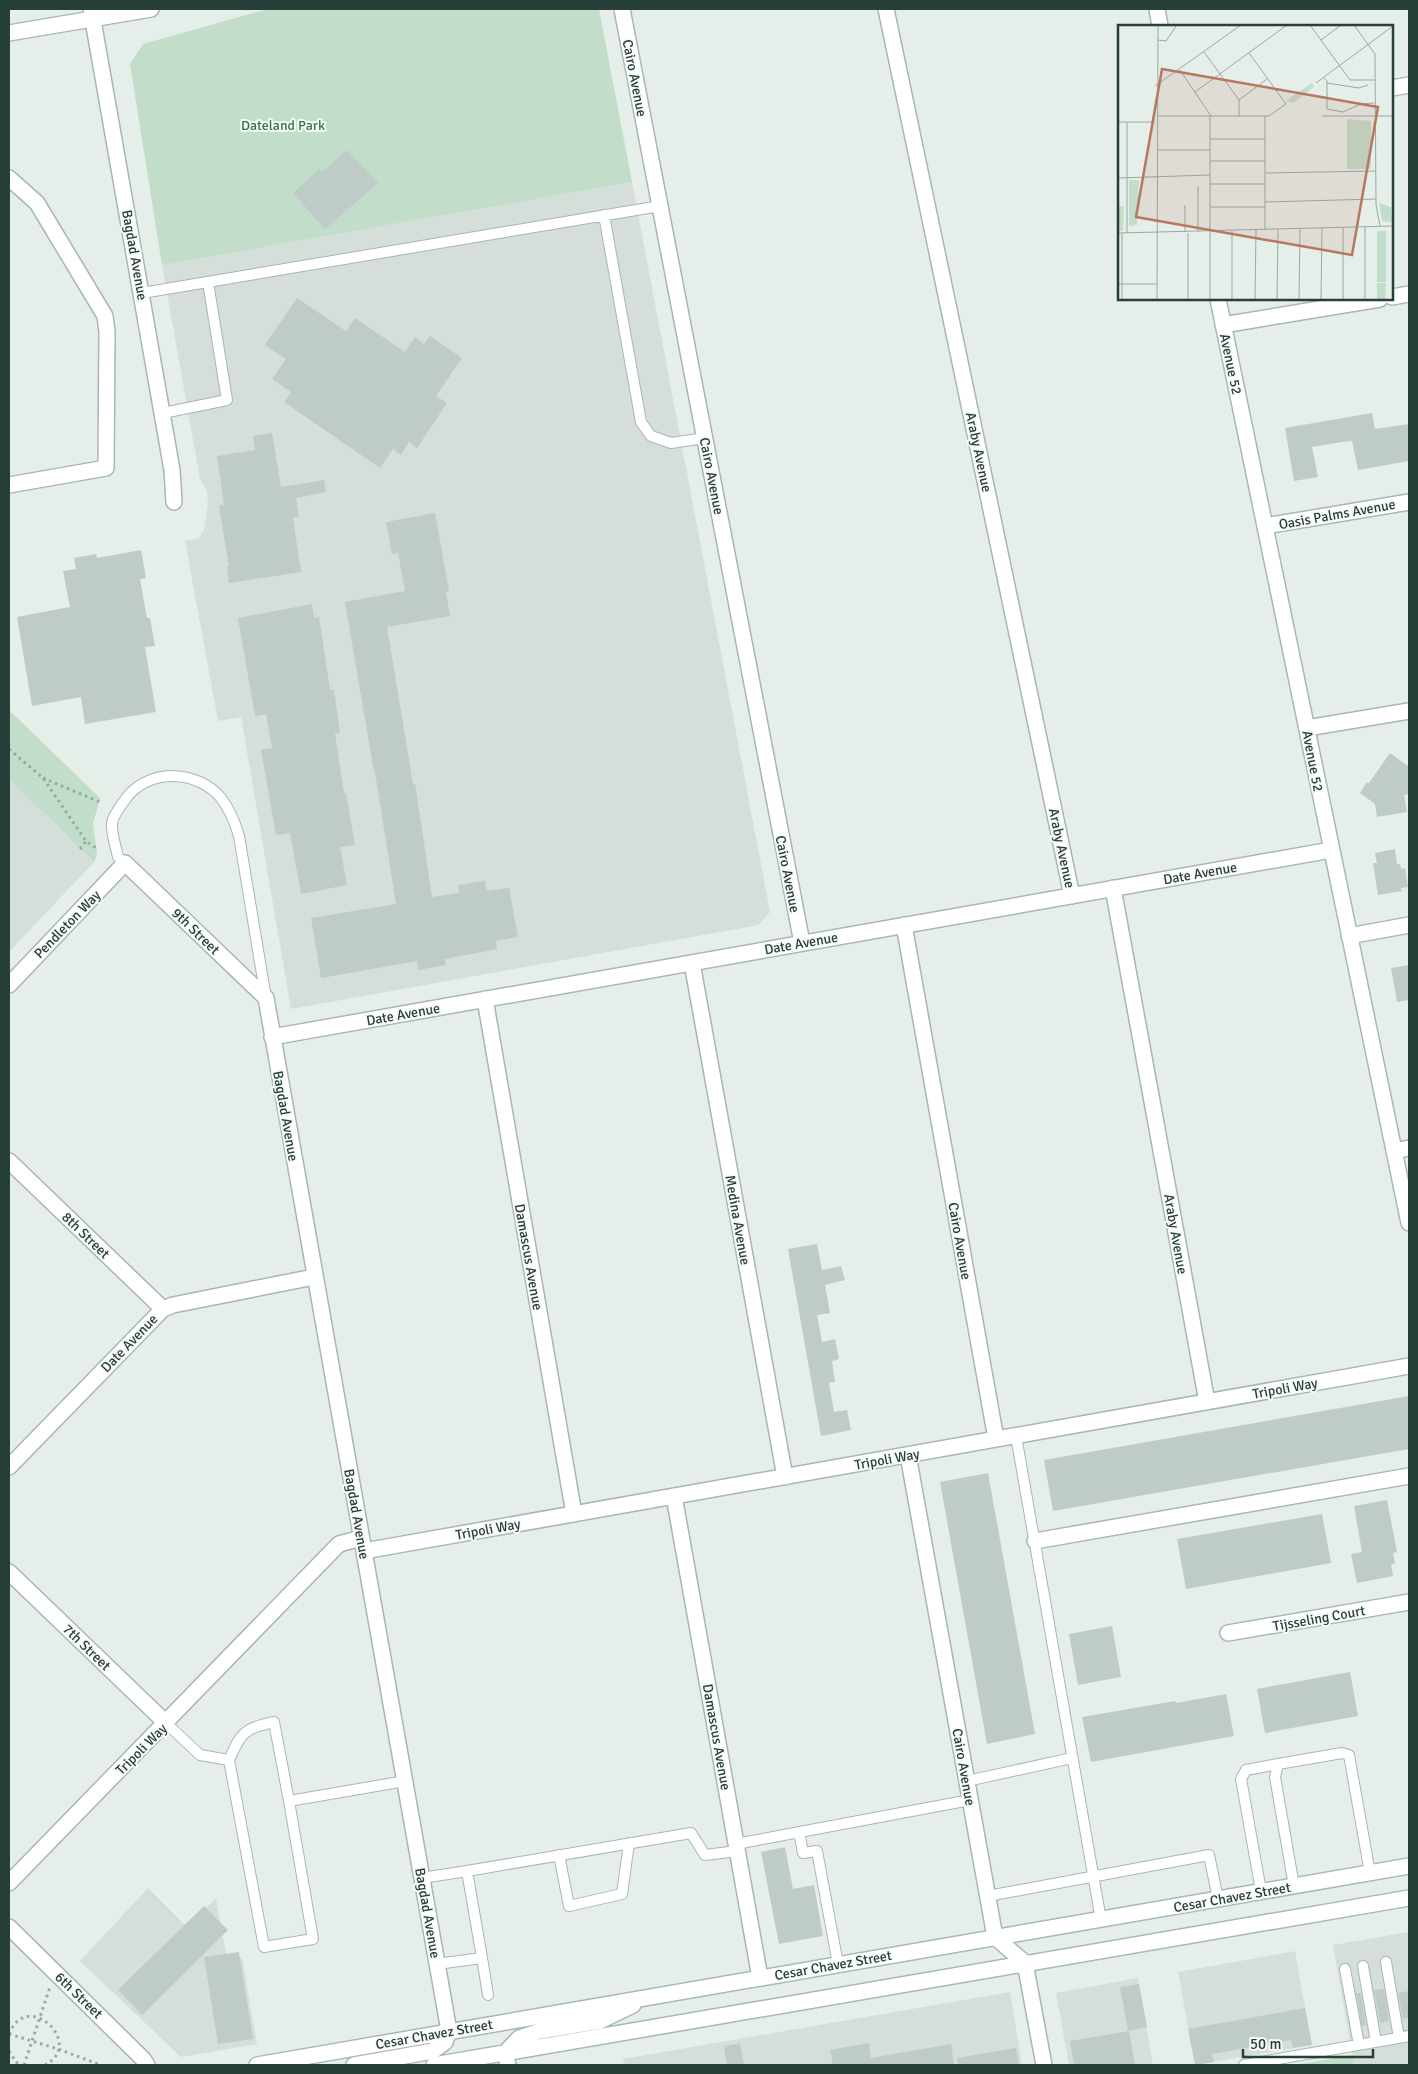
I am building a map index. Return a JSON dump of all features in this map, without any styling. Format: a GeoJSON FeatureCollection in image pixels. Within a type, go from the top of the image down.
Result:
{"type":"FeatureCollection","features":[{"type":"Feature","properties":{"kind":"street"},"geometry":{"type":"LineString","coordinates":[[9,33],[92,14],[151,9]]}},
{"type":"Feature","properties":{"kind":"street","name":"Cairo Avenue"},"geometry":{"type":"LineString","coordinates":[[622,9],[802,943]]}},
{"type":"Feature","properties":{"kind":"street","name":"Araby Avenue"},"geometry":{"type":"LineString","coordinates":[[886,9],[1072,896]]}},
{"type":"Feature","properties":{"kind":"street"},"geometry":{"type":"LineString","coordinates":[[1157,9],[1160,25]]}},
{"type":"Feature","properties":{"kind":"street","name":"Bagdad Avenue"},"geometry":{"type":"LineString","coordinates":[[92,14],[172,470],[174,502]]}},
{"type":"Feature","properties":{"kind":"street"},"geometry":{"type":"LineString","coordinates":[[1393,88],[1409,85]]}},
{"type":"Feature","properties":{"kind":"street"},"geometry":{"type":"LineString","coordinates":[[9,178],[37,203],[105,316],[107,332],[106,468],[9,485]]}},
{"type":"Feature","properties":{"kind":"street"},"geometry":{"type":"LineString","coordinates":[[1393,297],[1409,294]]}},
{"type":"Feature","properties":{"kind":"street","name":"Avenue 52"},"geometry":{"type":"LineString","coordinates":[[1218,300],[1348,936],[1409,1223]]}},
{"type":"Feature","properties":{"kind":"street"},"geometry":{"type":"LineString","coordinates":[[1223,325],[1374,300]]}},
{"type":"Feature","properties":{"kind":"street","name":"Oasis Palms Avenue"},"geometry":{"type":"LineString","coordinates":[[1265,526],[1409,502]]}},
{"type":"Feature","properties":{"kind":"street"},"geometry":{"type":"LineString","coordinates":[[1307,728],[1409,711]]}},
{"type":"Feature","properties":{"kind":"street","name":"Date Avenue"},"geometry":{"type":"LineString","coordinates":[[272,1037],[1331,850]]}},
{"type":"Feature","properties":{"kind":"street","name":"Pendleton Way"},"geometry":{"type":"LineString","coordinates":[[9,985],[125,863]]}},
{"type":"Feature","properties":{"kind":"street","name":"9th Street"},"geometry":{"type":"LineString","coordinates":[[125,863],[266,998]]}},
{"type":"Feature","properties":{"kind":"street","name":"Araby Avenue"},"geometry":{"type":"LineString","coordinates":[[1113,888],[1207,1402]]}},
{"type":"Feature","properties":{"kind":"street","name":"Cairo Avenue"},"geometry":{"type":"LineString","coordinates":[[904,925],[996,1439]]}},
{"type":"Feature","properties":{"kind":"street"},"geometry":{"type":"LineString","coordinates":[[1348,936],[1409,925]]}},
{"type":"Feature","properties":{"kind":"street","name":"Medina Avenue"},"geometry":{"type":"LineString","coordinates":[[692,963],[785,1477]]}},
{"type":"Feature","properties":{"kind":"street","name":"Bagdad Avenue"},"geometry":{"type":"LineString","coordinates":[[266,998],[449,2031]]}},
{"type":"Feature","properties":{"kind":"street","name":"Damascus Avenue"},"geometry":{"type":"LineString","coordinates":[[485,999],[574,1514]]}},
{"type":"Feature","properties":{"kind":"street"},"geometry":{"type":"LineString","coordinates":[[1394,1151],[1409,1148]]}},
{"type":"Feature","properties":{"kind":"street","name":"8th Street"},"geometry":{"type":"LineString","coordinates":[[9,1161],[163,1309]]}},
{"type":"Feature","properties":{"kind":"street","name":"Date Avenue"},"geometry":{"type":"LineString","coordinates":[[9,1467],[163,1309],[173,1305],[314,1277]]}},
{"type":"Feature","properties":{"kind":"street","name":"Tripoli Way"},"geometry":{"type":"LineString","coordinates":[[9,1883],[339,1544],[363,1545],[574,1514],[1409,1366]]}},
{"type":"Feature","properties":{"kind":"street","name":"Cairo Avenue"},"geometry":{"type":"LineString","coordinates":[[908,1455],[995,1937]]}},
{"type":"Feature","properties":{"kind":"street"},"geometry":{"type":"LineString","coordinates":[[1035,1540],[1409,1476]]}},
{"type":"Feature","properties":{"kind":"street","name":"Damascus Avenue"},"geometry":{"type":"LineString","coordinates":[[674,1496],[760,1978]]}},
{"type":"Feature","properties":{"kind":"street","name":"7th Street"},"geometry":{"type":"LineString","coordinates":[[9,1572],[166,1723]]}},
{"type":"Feature","properties":{"kind":"street","name":"Tijsseling Court"},"geometry":{"type":"LineString","coordinates":[[1228,1633],[1409,1602]]}},
{"type":"Feature","properties":{"kind":"street","name":"Cesar Chavez Street"},"geometry":{"type":"LineString","coordinates":[[257,2065],[1409,1866]]}},
{"type":"Feature","properties":{"kind":"street"},"geometry":{"type":"LineString","coordinates":[[434,2065],[506,2059],[1025,1963],[1409,1898]]}},
{"type":"Feature","properties":{"kind":"street","name":"6th Street"},"geometry":{"type":"LineString","coordinates":[[9,1927],[147,2065]]}},
{"type":"Feature","properties":{"kind":"street"},"geometry":{"type":"LineString","coordinates":[[995,1937],[1025,1963],[1044,2065]]}},
{"type":"Feature","properties":{"kind":"street"},"geometry":{"type":"LineString","coordinates":[[506,2059],[519,2038],[540,2031],[600,2021],[651,1997]]}},
{"type":"Feature","properties":{"kind":"street"},"geometry":{"type":"LineString","coordinates":[[354,2065],[434,2051],[445,2042],[449,2031]]}},
{"type":"Feature","properties":{"kind":"lane"},"geometry":{"type":"LineString","coordinates":[[142,293],[660,206]]}},
{"type":"Feature","properties":{"kind":"lane"},"geometry":{"type":"LineString","coordinates":[[604,215],[641,422],[651,436],[671,443],[705,438]]}},
{"type":"Feature","properties":{"kind":"lane"},"geometry":{"type":"LineString","coordinates":[[162,413],[227,400],[208,282]]}},
{"type":"Feature","properties":{"kind":"lane"},"geometry":{"type":"LineString","coordinates":[[125,863],[118,857],[112,823],[122,804],[138,786],[158,778],[183,777],[198,780],[221,798],[233,817],[239,836],[266,998]]}},
{"type":"Feature","properties":{"kind":"lane"},"geometry":{"type":"LineString","coordinates":[[1016,1436],[1101,1920]]}},
{"type":"Feature","properties":{"kind":"lane"},"geometry":{"type":"LineString","coordinates":[[274,1722],[289,1801],[313,1939],[264,1947],[229,1760],[238,1738],[256,1726],[274,1722]]}},
{"type":"Feature","properties":{"kind":"lane"},"geometry":{"type":"LineString","coordinates":[[166,1723],[200,1755],[229,1760]]}},
{"type":"Feature","properties":{"kind":"lane"},"geometry":{"type":"LineString","coordinates":[[1261,1891],[1241,1779],[1246,1770],[1342,1753],[1349,1755],[1370,1873]]}},
{"type":"Feature","properties":{"kind":"lane"},"geometry":{"type":"LineString","coordinates":[[967,1781],[1072,1758]]}},
{"type":"Feature","properties":{"kind":"lane"},"geometry":{"type":"LineString","coordinates":[[1278,1764],[1274,1777],[1294,1886]]}},
{"type":"Feature","properties":{"kind":"lane"},"geometry":{"type":"LineString","coordinates":[[289,1801],[405,1781]]}},
{"type":"Feature","properties":{"kind":"lane"},"geometry":{"type":"LineString","coordinates":[[422,1878],[691,1833],[705,1855],[798,1832],[970,1800]]}},
{"type":"Feature","properties":{"kind":"lane"},"geometry":{"type":"LineString","coordinates":[[798,1832],[802,1853],[817,1850],[838,1964]]}},
{"type":"Feature","properties":{"kind":"lane"},"geometry":{"type":"LineString","coordinates":[[559,1855],[569,1906],[622,1894],[629,1843]]}},
{"type":"Feature","properties":{"kind":"lane"},"geometry":{"type":"LineString","coordinates":[[988,1896],[1210,1856],[1218,1898]]}},
{"type":"Feature","properties":{"kind":"lane"},"geometry":{"type":"LineString","coordinates":[[467,1871],[488,1995]]}},
{"type":"Feature","properties":{"kind":"lane"},"geometry":{"type":"LineString","coordinates":[[437,1964],[482,1958]]}},
{"type":"Feature","properties":{"kind":"lane"},"geometry":{"type":"LineString","coordinates":[[1244,2065],[1404,2037],[1386,1962]]}},
{"type":"Feature","properties":{"kind":"lane"},"geometry":{"type":"LineString","coordinates":[[1363,1966],[1376,2042]]}},
{"type":"Feature","properties":{"kind":"lane"},"geometry":{"type":"LineString","coordinates":[[1345,1969],[1359,2045]]}},
{"type":"Feature","properties":{"kind":"path"},"geometry":{"type":"LineString","coordinates":[[9,749],[43,778],[86,841],[96,848]]}},
{"type":"Feature","properties":{"kind":"path"},"geometry":{"type":"LineString","coordinates":[[43,778],[100,802]]}},
{"type":"Feature","properties":{"kind":"path"},"geometry":{"type":"LineString","coordinates":[[80,849],[86,841]]}},
{"type":"Feature","properties":{"kind":"path"},"geometry":{"type":"LineString","coordinates":[[9,2051],[16,2062],[22,2065],[55,1972]]}},
{"type":"Feature","properties":{"kind":"path"},"geometry":{"type":"LineString","coordinates":[[45,2065],[54,2057],[58,2049],[56,2032],[52,2025],[40,2018],[29,2017],[21,2020],[14,2025],[9,2034],[58,2049],[101,2065]]}},
{"type":"Feature","properties":{"kind":"shaded area"},"geometry":{"type":"Polygon","coordinates":[[[632,182],[770,912],[759,925],[291,1009],[241,717],[218,721],[185,541],[199,538],[204,529],[208,505],[207,491],[200,479],[162,265],[632,182]]]}},
{"type":"Feature","properties":{"kind":"shaded area"},"geometry":{"type":"Polygon","coordinates":[[[9,779],[94,862],[9,952],[9,779]]]}},
{"type":"Feature","properties":{"kind":"shaded area"},"geometry":{"type":"Polygon","coordinates":[[[148,1888],[187,1927],[216,1898],[227,1960],[242,1957],[257,2044],[181,2057],[80,1961],[148,1888]]]}},
{"type":"Feature","properties":{"kind":"shaded area"},"geometry":{"type":"Polygon","coordinates":[[[1409,1932],[1409,2065],[1354,2065],[1333,1945],[1409,1932]]]}},
{"type":"Feature","properties":{"kind":"shaded area"},"geometry":{"type":"Polygon","coordinates":[[[1295,1951],[1312,2045],[1195,2065],[1178,1972],[1295,1951]]]}},
{"type":"Feature","properties":{"kind":"shaded area"},"geometry":{"type":"Polygon","coordinates":[[[1138,1978],[1153,2065],[1069,2065],[1056,1993],[1138,1978]]]}},
{"type":"Feature","properties":{"kind":"shaded area"},"geometry":{"type":"Polygon","coordinates":[[[1010,1992],[1022,2065],[624,2065],[623,2059],[1010,1992]]]}},
{"type":"Feature","properties":{"kind":"green space","name":"Dateland Park"},"geometry":{"type":"Polygon","coordinates":[[[268,9],[599,9],[632,182],[162,265],[130,64],[143,44],[268,9]]]}},
{"type":"Feature","properties":{"kind":"green space"},"geometry":{"type":"Polygon","coordinates":[[[9,710],[100,798],[93,824],[97,854],[94,862],[9,779],[9,710]]]}},
{"type":"Feature","properties":{"kind":"green space"},"geometry":{"type":"Polygon","coordinates":[[[1352,2055],[1354,2065],[1295,2065],[1352,2055]]]}},
{"type":"Feature","properties":{"kind":"building"},"geometry":{"type":"Polygon","coordinates":[[[347,150],[378,183],[325,229],[293,193],[319,169],[322,172],[347,150]]]}},
{"type":"Feature","properties":{"kind":"building"},"geometry":{"type":"Polygon","coordinates":[[[297,298],[346,331],[355,318],[405,352],[415,337],[424,344],[430,336],[462,358],[436,396],[447,403],[417,448],[409,442],[401,455],[393,449],[380,468],[284,402],[291,392],[272,379],[286,359],[265,345],[297,298]]]}},
{"type":"Feature","properties":{"kind":"building"},"geometry":{"type":"Polygon","coordinates":[[[1372,413],[1375,429],[1409,424],[1409,461],[1358,470],[1352,441],[1312,447],[1318,477],[1294,481],[1285,428],[1372,413]]]}},
{"type":"Feature","properties":{"kind":"building"},"geometry":{"type":"Polygon","coordinates":[[[272,433],[281,487],[324,480],[326,492],[296,498],[299,517],[293,518],[301,572],[229,583],[227,566],[229,566],[219,506],[224,505],[217,456],[255,450],[253,436],[272,433]]]}},
{"type":"Feature","properties":{"kind":"building"},"geometry":{"type":"Polygon","coordinates":[[[435,513],[449,591],[446,592],[450,616],[387,627],[413,784],[415,783],[432,897],[459,893],[458,885],[485,881],[487,891],[509,888],[518,937],[496,941],[497,949],[445,959],[446,965],[418,970],[417,961],[321,978],[311,918],[396,904],[345,602],[405,591],[398,553],[392,554],[386,522],[435,513]]]}},
{"type":"Feature","properties":{"kind":"building"},"geometry":{"type":"Polygon","coordinates":[[[141,550],[146,578],[140,579],[147,618],[150,618],[155,646],[145,647],[156,712],[85,724],[81,697],[32,706],[17,617],[70,607],[63,571],[76,569],[74,558],[96,554],[97,558],[141,550]]]}},
{"type":"Feature","properties":{"kind":"building"},"geometry":{"type":"Polygon","coordinates":[[[312,604],[314,618],[319,617],[330,690],[334,690],[340,733],[335,734],[344,793],[346,793],[355,845],[340,847],[347,885],[301,894],[290,833],[276,835],[261,750],[272,748],[266,714],[255,716],[238,618],[312,604]]]}},
{"type":"Feature","properties":{"kind":"building"},"geometry":{"type":"Polygon","coordinates":[[[1390,753],[1409,767],[1409,794],[1404,795],[1407,812],[1377,817],[1375,804],[1360,793],[1390,753]]]}},
{"type":"Feature","properties":{"kind":"building"},"geometry":{"type":"Polygon","coordinates":[[[1395,849],[1397,864],[1400,864],[1401,869],[1405,868],[1408,887],[1401,888],[1402,891],[1378,895],[1373,863],[1377,863],[1375,853],[1395,849]]]}},
{"type":"Feature","properties":{"kind":"building"},"geometry":{"type":"Polygon","coordinates":[[[1409,965],[1409,1000],[1397,1002],[1391,968],[1409,965]]]}},
{"type":"Feature","properties":{"kind":"building"},"geometry":{"type":"Polygon","coordinates":[[[817,1244],[822,1270],[841,1266],[845,1280],[825,1285],[830,1313],[817,1315],[822,1342],[835,1339],[839,1359],[832,1361],[835,1382],[829,1383],[834,1412],[847,1410],[851,1430],[821,1436],[788,1249],[817,1244]]]}},
{"type":"Feature","properties":{"kind":"building"},"geometry":{"type":"Polygon","coordinates":[[[1409,1396],[1409,1449],[1053,1511],[1044,1460],[1409,1396]]]}},
{"type":"Feature","properties":{"kind":"building"},"geometry":{"type":"Polygon","coordinates":[[[988,1473],[1035,1734],[987,1744],[940,1482],[988,1473]]]}},
{"type":"Feature","properties":{"kind":"building"},"geometry":{"type":"Polygon","coordinates":[[[1387,1500],[1397,1552],[1393,1553],[1395,1564],[1391,1564],[1393,1576],[1357,1583],[1351,1554],[1362,1552],[1354,1506],[1387,1500]]]}},
{"type":"Feature","properties":{"kind":"building"},"geometry":{"type":"Polygon","coordinates":[[[1322,1514],[1331,1563],[1186,1589],[1177,1539],[1322,1514]]]}},
{"type":"Feature","properties":{"kind":"building"},"geometry":{"type":"Polygon","coordinates":[[[1112,1626],[1121,1677],[1078,1685],[1069,1634],[1112,1626]]]}},
{"type":"Feature","properties":{"kind":"building"},"geometry":{"type":"Polygon","coordinates":[[[1350,1672],[1358,1716],[1265,1733],[1257,1689],[1350,1672]]]}},
{"type":"Feature","properties":{"kind":"building"},"geometry":{"type":"Polygon","coordinates":[[[1226,1694],[1234,1736],[1091,1762],[1082,1717],[1226,1694]]]}},
{"type":"Feature","properties":{"kind":"building"},"geometry":{"type":"Polygon","coordinates":[[[785,1847],[793,1889],[814,1885],[823,1936],[779,1944],[761,1852],[785,1847]]]}},
{"type":"Feature","properties":{"kind":"building"},"geometry":{"type":"Polygon","coordinates":[[[204,1906],[228,1930],[142,2015],[118,1990],[204,1906]]]}},
{"type":"Feature","properties":{"kind":"building"},"geometry":{"type":"Polygon","coordinates":[[[239,1952],[253,2039],[218,2044],[204,1957],[239,1952]]]}},
{"type":"Feature","properties":{"kind":"building"},"geometry":{"type":"Polygon","coordinates":[[[1139,1984],[1147,2027],[1128,2031],[1120,1987],[1139,1984]]]}},
{"type":"Feature","properties":{"kind":"building"},"geometry":{"type":"Polygon","coordinates":[[[1384,1989],[1389,2021],[1380,2023],[1374,1990],[1384,1989]]]}},
{"type":"Feature","properties":{"kind":"building"},"geometry":{"type":"Polygon","coordinates":[[[1409,1991],[1409,2017],[1403,2019],[1398,1993],[1409,1991]]]}},
{"type":"Feature","properties":{"kind":"building"},"geometry":{"type":"Polygon","coordinates":[[[1356,1993],[1361,1993],[1366,2025],[1362,2026],[1356,1993]]]}},
{"type":"Feature","properties":{"kind":"building"},"geometry":{"type":"Polygon","coordinates":[[[1305,2008],[1312,2045],[1293,2048],[1291,2040],[1212,2054],[1214,2062],[1195,2065],[1188,2029],[1305,2008]]]}},
{"type":"Feature","properties":{"kind":"building"},"geometry":{"type":"Polygon","coordinates":[[[1129,2031],[1135,2065],[1074,2065],[1070,2041],[1129,2031]]]}},
{"type":"Feature","properties":{"kind":"building"},"geometry":{"type":"Polygon","coordinates":[[[740,2043],[744,2065],[727,2065],[724,2046],[740,2043]]]}},
{"type":"Feature","properties":{"kind":"building"},"geometry":{"type":"Polygon","coordinates":[[[869,2043],[871,2058],[951,2044],[954,2065],[833,2065],[830,2050],[869,2043]]]}},
{"type":"Feature","properties":{"kind":"building"},"geometry":{"type":"Polygon","coordinates":[[[1016,2048],[1019,2065],[958,2065],[957,2058],[1016,2048]]]}}]}
